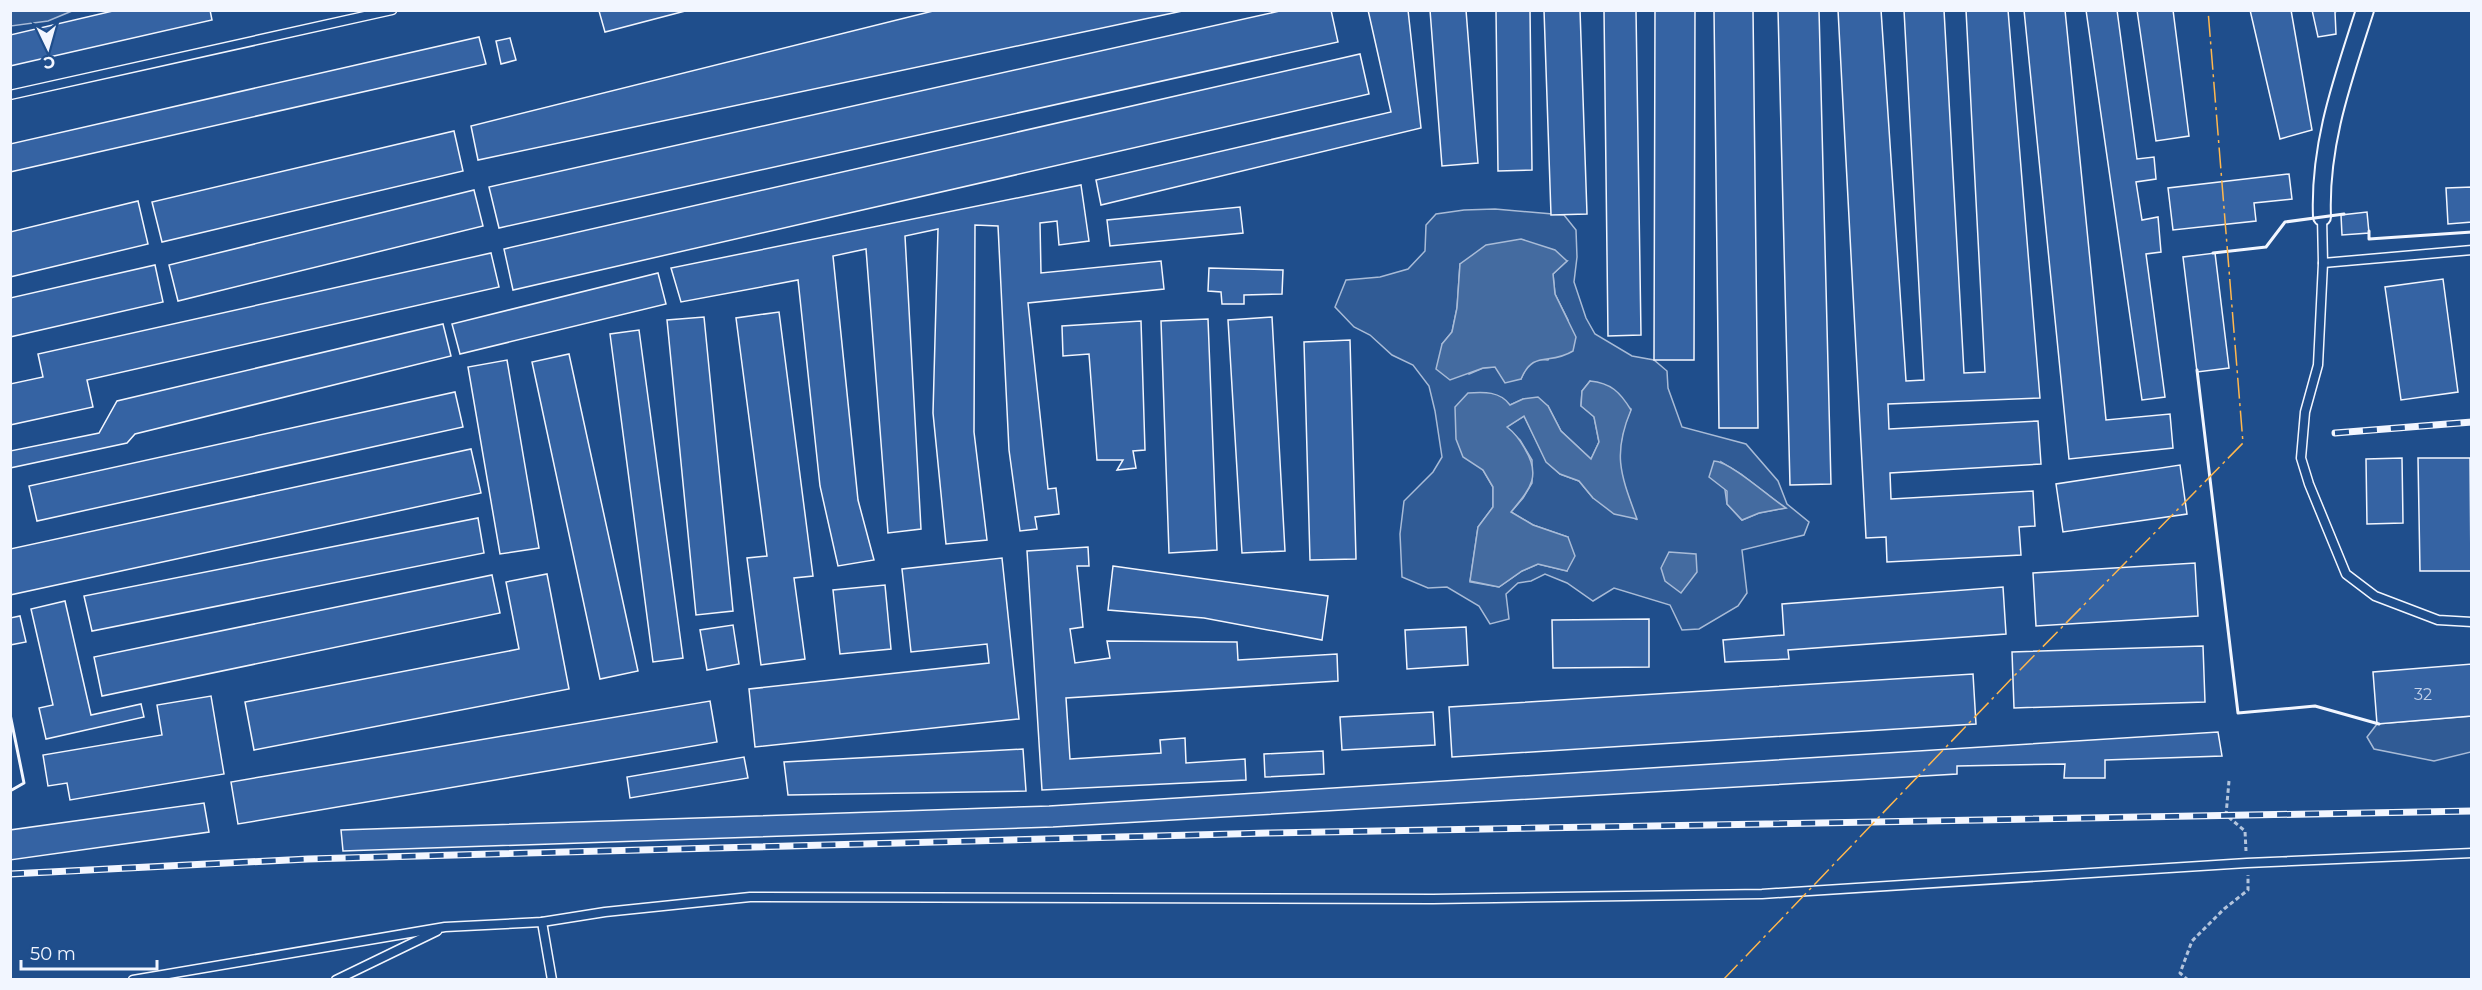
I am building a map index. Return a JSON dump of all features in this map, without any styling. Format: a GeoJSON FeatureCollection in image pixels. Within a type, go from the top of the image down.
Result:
{"type":"FeatureCollection","features":[{"type":"Feature","properties":{"kind":"street"},"geometry":{"type":"LineString","coordinates":[[2322,217],[2323,174],[2332,115],[2365,10]]}},
{"type":"Feature","properties":{"kind":"lane"},"geometry":{"type":"LineString","coordinates":[[10,95],[392,10]]}},
{"type":"Feature","properties":{"kind":"lane"},"geometry":{"type":"LineString","coordinates":[[2322,217],[2323,263],[2318,365],[2305,412],[2301,458],[2346,574],[2375,596],[2438,620],[2472,622]]}},
{"type":"Feature","properties":{"kind":"lane"},"geometry":{"type":"LineString","coordinates":[[2323,263],[2472,250]]}},
{"type":"Feature","properties":{"kind":"lane"},"geometry":{"type":"LineString","coordinates":[[133,980],[445,927],[542,922],[605,912],[750,897],[1433,899],[1750,894],[2247,863],[2472,853]]}},
{"type":"Feature","properties":{"kind":"lane"},"geometry":{"type":"LineString","coordinates":[[542,922],[552,980]]}},
{"type":"Feature","properties":{"kind":"lane"},"geometry":{"type":"LineString","coordinates":[[336,980],[445,927]]}},
{"type":"Feature","properties":{"kind":"path"},"geometry":{"type":"LineString","coordinates":[[2188,980],[2180,973],[2192,941],[2224,909],[2248,890],[2245,831],[2226,815],[2229,782]]}},
{"type":"Feature","properties":{"kind":"shaded area"},"geometry":{"type":"Polygon","coordinates":[[[10,11],[72,11],[48,21],[11,26],[10,11]]]}},
{"type":"Feature","properties":{"kind":"shaded area"},"geometry":{"type":"Polygon","coordinates":[[[1495,209],[1564,215],[1576,230],[1577,257],[1574,282],[1586,318],[1595,334],[1632,356],[1654,360],[1667,371],[1668,388],[1682,427],[1746,444],[1778,481],[1787,504],[1809,522],[1804,535],[1742,550],[1747,593],[1738,606],[1699,629],[1682,630],[1670,605],[1614,588],[1593,601],[1567,583],[1545,574],[1531,581],[1518,583],[1506,594],[1509,619],[1490,624],[1479,606],[1447,587],[1428,588],[1402,577],[1400,534],[1404,501],[1433,472],[1442,457],[1429,386],[1413,365],[1392,355],[1370,335],[1354,327],[1335,307],[1346,280],[1380,277],[1408,269],[1425,251],[1426,225],[1436,214],[1495,209]],[[1567,261],[1460,264],[1457,308],[1452,332],[1442,344],[1469,374],[1483,368],[1495,367],[1521,379],[1526,367],[1536,359],[1548,360],[1568,320],[1555,294],[1553,274],[1567,261]],[[1590,381],[1582,391],[1581,406],[1594,416],[1599,442],[1591,459],[1561,431],[1548,406],[1523,399],[1510,405],[1483,470],[1493,487],[1493,507],[1478,527],[1470,582],[1499,587],[1522,571],[1538,564],[1567,571],[1568,537],[1533,525],[1511,512],[1532,483],[1532,460],[1520,440],[1506,427],[1524,416],[1547,462],[1560,474],[1579,481],[1593,498],[1636,519],[1620,472],[1620,447],[1624,426],[1631,409],[1590,381]],[[1721,462],[1727,504],[1742,520],[1759,513],[1785,508],[1741,474],[1721,462]]]}},
{"type":"Feature","properties":{"kind":"shaded area"},"geometry":{"type":"Polygon","coordinates":[[[1521,239],[1555,250],[1567,261],[1553,274],[1555,294],[1576,337],[1573,351],[1537,361],[1531,364],[1521,379],[1505,383],[1495,367],[1483,368],[1450,380],[1436,369],[1442,344],[1452,332],[1457,308],[1460,264],[1486,245],[1521,239]]]}},
{"type":"Feature","properties":{"kind":"shaded area"},"geometry":{"type":"Polygon","coordinates":[[[1590,381],[1609,386],[1623,398],[1631,410],[1625,426],[1620,453],[1623,477],[1637,519],[1614,514],[1593,498],[1579,481],[1560,474],[1546,462],[1524,416],[1507,427],[1525,449],[1533,468],[1533,475],[1528,490],[1511,512],[1533,525],[1568,537],[1575,556],[1567,571],[1538,564],[1522,571],[1499,587],[1470,581],[1478,527],[1493,507],[1493,487],[1483,470],[1463,457],[1456,439],[1455,407],[1468,393],[1497,395],[1510,405],[1523,399],[1538,397],[1548,406],[1561,431],[1591,459],[1599,442],[1594,417],[1581,406],[1582,391],[1590,381]]]}},
{"type":"Feature","properties":{"kind":"shaded area"},"geometry":{"type":"Polygon","coordinates":[[[1714,461],[1740,473],[1786,508],[1759,513],[1742,520],[1727,504],[1727,491],[1709,477],[1714,461]]]}},
{"type":"Feature","properties":{"kind":"shaded area"},"geometry":{"type":"Polygon","coordinates":[[[1669,552],[1696,554],[1697,572],[1681,593],[1665,581],[1661,568],[1669,552]]]}},
{"type":"Feature","properties":{"kind":"shaded area"},"geometry":{"type":"Polygon","coordinates":[[[2471,716],[2471,752],[2434,761],[2374,749],[2367,737],[2377,724],[2471,716]]]}},
{"type":"Feature","properties":{"kind":"building"},"geometry":{"type":"Polygon","coordinates":[[[117,10],[210,10],[212,20],[10,66],[10,35],[117,10]]]}},
{"type":"Feature","properties":{"kind":"building"},"geometry":{"type":"Polygon","coordinates":[[[599,10],[689,10],[605,32],[599,10]]]}},
{"type":"Feature","properties":{"kind":"building"},"geometry":{"type":"Polygon","coordinates":[[[937,10],[1187,10],[478,160],[471,126],[937,10]]]}},
{"type":"Feature","properties":{"kind":"building"},"geometry":{"type":"Polygon","coordinates":[[[1284,10],[1331,10],[1338,42],[499,228],[489,187],[1284,10]]]}},
{"type":"Feature","properties":{"kind":"building"},"geometry":{"type":"Polygon","coordinates":[[[1368,10],[1408,10],[1421,128],[1101,205],[1096,180],[1391,112],[1368,10]]]}},
{"type":"Feature","properties":{"kind":"building"},"geometry":{"type":"Polygon","coordinates":[[[1430,10],[1466,10],[1478,163],[1442,166],[1430,10]]]}},
{"type":"Feature","properties":{"kind":"building"},"geometry":{"type":"Polygon","coordinates":[[[1496,10],[1530,10],[1532,170],[1498,171],[1496,10]]]}},
{"type":"Feature","properties":{"kind":"building"},"geometry":{"type":"Polygon","coordinates":[[[1544,10],[1580,10],[1587,214],[1551,215],[1544,10]]]}},
{"type":"Feature","properties":{"kind":"building"},"geometry":{"type":"Polygon","coordinates":[[[1604,10],[1636,10],[1641,335],[1608,336],[1604,10]]]}},
{"type":"Feature","properties":{"kind":"building"},"geometry":{"type":"Polygon","coordinates":[[[1655,10],[1695,10],[1694,360],[1654,360],[1655,10]]]}},
{"type":"Feature","properties":{"kind":"building"},"geometry":{"type":"Polygon","coordinates":[[[1714,10],[1753,10],[1758,428],[1719,428],[1714,10]]]}},
{"type":"Feature","properties":{"kind":"building"},"geometry":{"type":"Polygon","coordinates":[[[1778,10],[1819,10],[1831,484],[1790,485],[1778,10]]]}},
{"type":"Feature","properties":{"kind":"building"},"geometry":{"type":"Polygon","coordinates":[[[1838,10],[1881,10],[1906,381],[1924,380],[1904,10],[1944,10],[1964,373],[1985,372],[1966,10],[2008,10],[2040,398],[1888,404],[1889,429],[2038,421],[2041,464],[1890,473],[1891,499],[2033,491],[2035,526],[2019,527],[2021,555],[1887,562],[1886,537],[1866,538],[1838,10]]]}},
{"type":"Feature","properties":{"kind":"building"},"geometry":{"type":"Polygon","coordinates":[[[2024,10],[2065,10],[2106,420],[2170,414],[2173,448],[2069,459],[2024,10]]]}},
{"type":"Feature","properties":{"kind":"building"},"geometry":{"type":"Polygon","coordinates":[[[2086,10],[2117,10],[2137,159],[2154,157],[2156,179],[2136,182],[2142,220],[2158,217],[2161,252],[2146,254],[2165,397],[2142,400],[2086,10]]]}},
{"type":"Feature","properties":{"kind":"building"},"geometry":{"type":"Polygon","coordinates":[[[2137,10],[2173,10],[2189,136],[2156,141],[2137,10]]]}},
{"type":"Feature","properties":{"kind":"building"},"geometry":{"type":"Polygon","coordinates":[[[2250,10],[2291,10],[2312,130],[2280,139],[2250,10]]]}},
{"type":"Feature","properties":{"kind":"building"},"geometry":{"type":"Polygon","coordinates":[[[2312,10],[2339,10],[2335,12],[2336,34],[2318,37],[2312,10]]]}},
{"type":"Feature","properties":{"kind":"building"},"geometry":{"type":"Polygon","coordinates":[[[479,37],[486,64],[10,172],[10,144],[479,37]]]}},
{"type":"Feature","properties":{"kind":"building"},"geometry":{"type":"Polygon","coordinates":[[[510,38],[516,60],[501,64],[496,41],[510,38]]]}},
{"type":"Feature","properties":{"kind":"building"},"geometry":{"type":"Polygon","coordinates":[[[1360,54],[1369,94],[513,290],[504,249],[1360,54]]]}},
{"type":"Feature","properties":{"kind":"building"},"geometry":{"type":"Polygon","coordinates":[[[454,131],[463,171],[162,242],[152,202],[454,131]]]}},
{"type":"Feature","properties":{"kind":"building"},"geometry":{"type":"Polygon","coordinates":[[[2289,174],[2292,199],[2254,203],[2256,221],[2173,230],[2168,188],[2289,174]]]}},
{"type":"Feature","properties":{"kind":"building"},"geometry":{"type":"Polygon","coordinates":[[[1081,185],[1089,241],[1059,245],[1057,221],[1040,223],[1041,273],[1161,261],[1164,289],[1028,303],[1048,489],[1056,488],[1059,514],[1035,517],[1037,529],[1020,531],[1009,450],[998,226],[975,225],[974,432],[987,540],[946,544],[933,413],[938,229],[905,236],[921,529],[888,533],[866,249],[833,256],[858,500],[874,560],[838,566],[820,486],[798,280],[681,302],[671,268],[1081,185]]]}},
{"type":"Feature","properties":{"kind":"building"},"geometry":{"type":"Polygon","coordinates":[[[2472,187],[2472,222],[2448,224],[2446,188],[2472,187]]]}},
{"type":"Feature","properties":{"kind":"building"},"geometry":{"type":"Polygon","coordinates":[[[474,190],[483,226],[178,301],[169,265],[474,190]]]}},
{"type":"Feature","properties":{"kind":"building"},"geometry":{"type":"Polygon","coordinates":[[[138,201],[148,244],[10,277],[10,232],[138,201]]]}},
{"type":"Feature","properties":{"kind":"building"},"geometry":{"type":"Polygon","coordinates":[[[1240,207],[1243,233],[1110,246],[1107,220],[1240,207]]]}},
{"type":"Feature","properties":{"kind":"building"},"geometry":{"type":"Polygon","coordinates":[[[2367,212],[2369,233],[2342,235],[2341,215],[2367,212]]]}},
{"type":"Feature","properties":{"kind":"building"},"geometry":{"type":"Polygon","coordinates":[[[491,253],[499,287],[87,380],[93,407],[10,425],[10,384],[43,377],[38,354],[491,253]]]}},
{"type":"Feature","properties":{"kind":"building"},"geometry":{"type":"Polygon","coordinates":[[[2215,253],[2229,368],[2197,372],[2183,257],[2215,253]]]}},
{"type":"Feature","properties":{"kind":"building"},"geometry":{"type":"Polygon","coordinates":[[[155,265],[163,302],[10,337],[10,298],[155,265]]]}},
{"type":"Feature","properties":{"kind":"building"},"geometry":{"type":"Polygon","coordinates":[[[1209,268],[1283,270],[1282,294],[1244,295],[1244,304],[1222,304],[1221,292],[1208,291],[1209,268]]]}},
{"type":"Feature","properties":{"kind":"building"},"geometry":{"type":"Polygon","coordinates":[[[658,273],[666,304],[460,354],[452,324],[658,273]]]}},
{"type":"Feature","properties":{"kind":"building"},"geometry":{"type":"Polygon","coordinates":[[[2443,279],[2458,392],[2401,400],[2385,287],[2443,279]]]}},
{"type":"Feature","properties":{"kind":"building"},"geometry":{"type":"Polygon","coordinates":[[[779,312],[813,576],[794,578],[805,659],[761,665],[747,558],[767,556],[736,318],[779,312]]]}},
{"type":"Feature","properties":{"kind":"building"},"geometry":{"type":"Polygon","coordinates":[[[704,317],[733,611],[696,615],[667,320],[704,317]]]}},
{"type":"Feature","properties":{"kind":"building"},"geometry":{"type":"Polygon","coordinates":[[[1272,317],[1285,551],[1242,553],[1228,320],[1272,317]]]}},
{"type":"Feature","properties":{"kind":"building"},"geometry":{"type":"Polygon","coordinates":[[[1208,319],[1217,550],[1169,553],[1161,321],[1208,319]]]}},
{"type":"Feature","properties":{"kind":"building"},"geometry":{"type":"Polygon","coordinates":[[[1141,321],[1145,450],[1133,451],[1136,468],[1117,470],[1123,460],[1097,460],[1089,354],[1063,356],[1062,326],[1141,321]]]}},
{"type":"Feature","properties":{"kind":"building"},"geometry":{"type":"Polygon","coordinates":[[[443,324],[451,356],[135,434],[127,443],[10,468],[10,451],[99,433],[117,401],[443,324]]]}},
{"type":"Feature","properties":{"kind":"building"},"geometry":{"type":"Polygon","coordinates":[[[639,330],[683,658],[653,662],[610,334],[639,330]]]}},
{"type":"Feature","properties":{"kind":"building"},"geometry":{"type":"Polygon","coordinates":[[[1350,340],[1356,559],[1310,560],[1304,342],[1350,340]]]}},
{"type":"Feature","properties":{"kind":"building"},"geometry":{"type":"Polygon","coordinates":[[[569,354],[638,671],[600,679],[532,362],[569,354]]]}},
{"type":"Feature","properties":{"kind":"building"},"geometry":{"type":"Polygon","coordinates":[[[507,360],[539,548],[500,554],[468,367],[507,360]]]}},
{"type":"Feature","properties":{"kind":"building"},"geometry":{"type":"Polygon","coordinates":[[[455,392],[463,427],[37,521],[29,486],[455,392]]]}},
{"type":"Feature","properties":{"kind":"building"},"geometry":{"type":"Polygon","coordinates":[[[471,449],[481,493],[10,595],[10,549],[471,449]]]}},
{"type":"Feature","properties":{"kind":"building"},"geometry":{"type":"Polygon","coordinates":[[[2402,458],[2403,523],[2367,524],[2366,459],[2402,458]]]}},
{"type":"Feature","properties":{"kind":"building"},"geometry":{"type":"Polygon","coordinates":[[[2418,458],[2470,458],[2471,571],[2420,571],[2418,458]]]}},
{"type":"Feature","properties":{"kind":"building"},"geometry":{"type":"Polygon","coordinates":[[[2180,465],[2187,514],[2063,532],[2056,484],[2180,465]]]}},
{"type":"Feature","properties":{"kind":"building"},"geometry":{"type":"Polygon","coordinates":[[[478,518],[484,553],[92,631],[84,596],[478,518]]]}},
{"type":"Feature","properties":{"kind":"building"},"geometry":{"type":"Polygon","coordinates":[[[1088,547],[1089,566],[1077,566],[1083,627],[1070,629],[1075,663],[1110,658],[1107,641],[1237,642],[1238,660],[1337,654],[1338,681],[1066,698],[1070,759],[1161,753],[1160,740],[1185,738],[1186,763],[1245,759],[1246,780],[1042,790],[1027,551],[1088,547]]]}},
{"type":"Feature","properties":{"kind":"building"},"geometry":{"type":"Polygon","coordinates":[[[1002,558],[1019,719],[755,747],[749,689],[989,663],[987,644],[911,652],[902,569],[1002,558]]]}},
{"type":"Feature","properties":{"kind":"building"},"geometry":{"type":"Polygon","coordinates":[[[2195,563],[2198,616],[2036,626],[2033,573],[2195,563]]]}},
{"type":"Feature","properties":{"kind":"building"},"geometry":{"type":"Polygon","coordinates":[[[1113,566],[1328,596],[1322,640],[1204,618],[1108,610],[1113,566]]]}},
{"type":"Feature","properties":{"kind":"building"},"geometry":{"type":"Polygon","coordinates":[[[547,574],[569,689],[254,750],[245,702],[519,649],[506,582],[547,574]]]}},
{"type":"Feature","properties":{"kind":"building"},"geometry":{"type":"Polygon","coordinates":[[[492,575],[500,613],[102,696],[94,657],[492,575]]]}},
{"type":"Feature","properties":{"kind":"building"},"geometry":{"type":"Polygon","coordinates":[[[885,585],[891,649],[840,654],[833,590],[885,585]]]}},
{"type":"Feature","properties":{"kind":"building"},"geometry":{"type":"Polygon","coordinates":[[[2003,587],[2006,634],[1788,650],[1789,659],[1725,662],[1723,640],[1784,635],[1782,604],[2003,587]]]}},
{"type":"Feature","properties":{"kind":"building"},"geometry":{"type":"Polygon","coordinates":[[[65,601],[91,715],[141,704],[144,717],[46,739],[39,708],[53,705],[31,609],[65,601]]]}},
{"type":"Feature","properties":{"kind":"building"},"geometry":{"type":"Polygon","coordinates":[[[20,616],[26,642],[10,645],[10,618],[20,616]]]}},
{"type":"Feature","properties":{"kind":"building"},"geometry":{"type":"Polygon","coordinates":[[[1649,619],[1649,667],[1553,668],[1552,620],[1649,619]]]}},
{"type":"Feature","properties":{"kind":"building"},"geometry":{"type":"Polygon","coordinates":[[[733,625],[739,664],[707,670],[700,630],[733,625]]]}},
{"type":"Feature","properties":{"kind":"building"},"geometry":{"type":"Polygon","coordinates":[[[1466,627],[1468,665],[1407,669],[1405,630],[1466,627]]]}},
{"type":"Feature","properties":{"kind":"building"},"geometry":{"type":"Polygon","coordinates":[[[2203,646],[2205,702],[2014,708],[2012,652],[2203,646]]]}},
{"type":"Feature","properties":{"kind":"building"},"geometry":{"type":"Polygon","coordinates":[[[2472,664],[2472,716],[2377,724],[2373,672],[2472,664]]]}},
{"type":"Feature","properties":{"kind":"building"},"geometry":{"type":"Polygon","coordinates":[[[1973,674],[1976,724],[1452,757],[1449,707],[1973,674]]]}},
{"type":"Feature","properties":{"kind":"building"},"geometry":{"type":"Polygon","coordinates":[[[211,696],[224,774],[70,800],[67,783],[48,786],[43,755],[162,735],[157,705],[211,696]]]}},
{"type":"Feature","properties":{"kind":"building"},"geometry":{"type":"Polygon","coordinates":[[[710,701],[717,742],[238,824],[231,782],[710,701]]]}},
{"type":"Feature","properties":{"kind":"building"},"geometry":{"type":"Polygon","coordinates":[[[1433,712],[1435,745],[1342,750],[1340,717],[1433,712]]]}},
{"type":"Feature","properties":{"kind":"building"},"geometry":{"type":"Polygon","coordinates":[[[2218,732],[2222,756],[2105,760],[2105,778],[2064,778],[2065,764],[1957,766],[1957,774],[1053,827],[343,851],[341,830],[1049,806],[2218,732]]]}},
{"type":"Feature","properties":{"kind":"building"},"geometry":{"type":"Polygon","coordinates":[[[1023,749],[1026,791],[788,795],[784,762],[1023,749]]]}},
{"type":"Feature","properties":{"kind":"building"},"geometry":{"type":"Polygon","coordinates":[[[1323,751],[1324,774],[1265,777],[1264,754],[1323,751]]]}},
{"type":"Feature","properties":{"kind":"building"},"geometry":{"type":"Polygon","coordinates":[[[744,757],[748,778],[630,798],[627,777],[744,757]]]}},
{"type":"Feature","properties":{"kind":"building"},"geometry":{"type":"Polygon","coordinates":[[[204,803],[209,832],[10,860],[10,830],[204,803]]]}},
{"type":"Feature","properties":{"kind":"railway"},"geometry":{"type":"LineString","coordinates":[[2335,433],[2472,422]]}},
{"type":"Feature","properties":{"kind":"railway"},"geometry":{"type":"LineString","coordinates":[[10,874],[308,859],[1268,833],[2472,811]]}},
{"type":"Feature","properties":{"kind":"wall"},"geometry":{"type":"LineString","coordinates":[[2213,253],[2266,247],[2285,222],[2344,214]]}},
{"type":"Feature","properties":{"kind":"wall"},"geometry":{"type":"LineString","coordinates":[[2369,231],[2369,239],[2472,232]]}},
{"type":"Feature","properties":{"kind":"wall"},"geometry":{"type":"LineString","coordinates":[[2197,370],[2238,713],[2315,706],[2379,724]]}},
{"type":"Feature","properties":{"kind":"wall"},"geometry":{"type":"LineString","coordinates":[[10,714],[24,783],[10,791]]}},
{"type":"Feature","properties":{"kind":"power"},"geometry":{"type":"LineString","coordinates":[[1723,980],[2015,675],[2243,443],[2208,10]]}}]}
